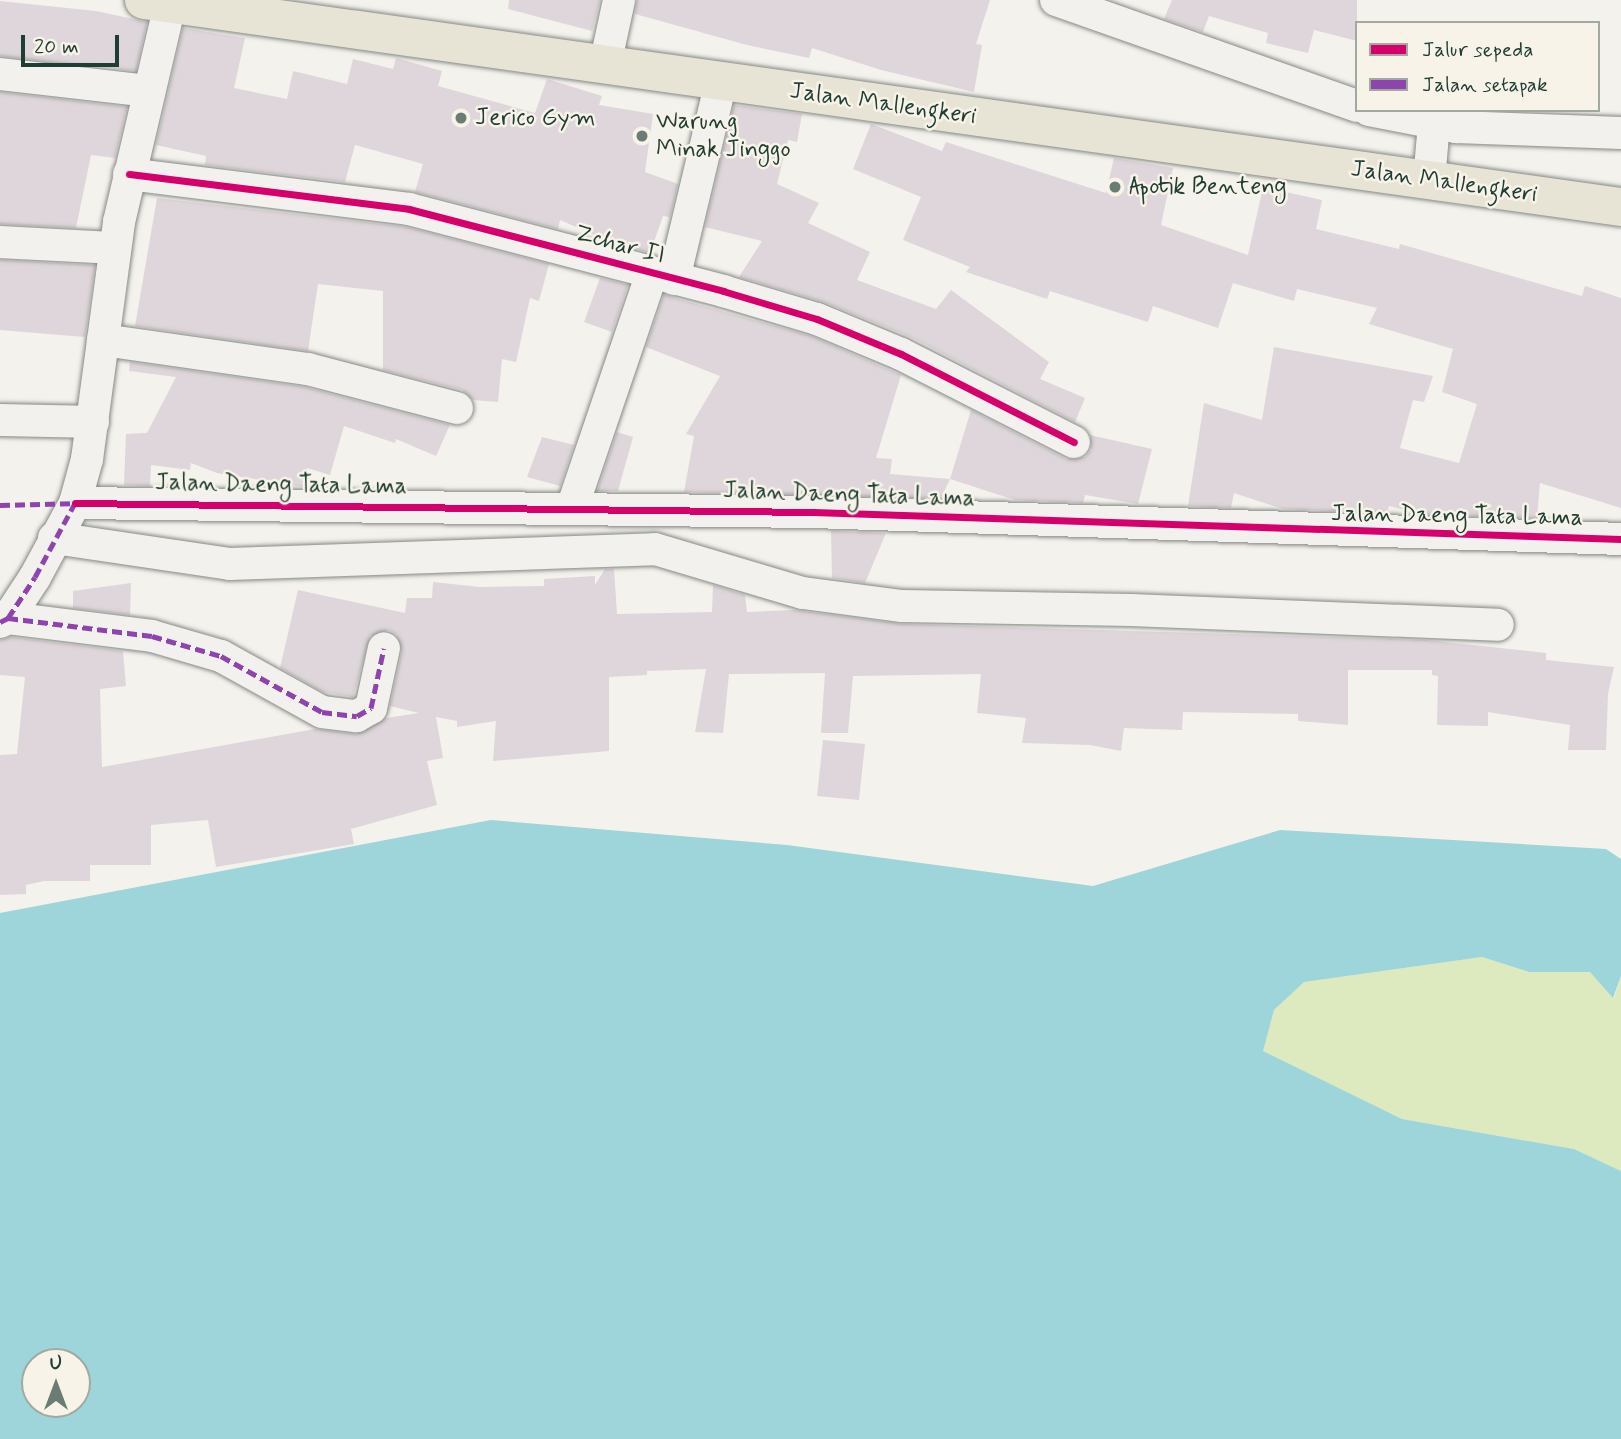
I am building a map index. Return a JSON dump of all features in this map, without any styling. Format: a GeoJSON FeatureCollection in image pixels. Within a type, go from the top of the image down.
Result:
{"type":"FeatureCollection","features":[{"type":"Feature","properties":{"kind":"main road","name":"Jalan Mallengkeri"},"geometry":{"type":"LineString","coordinates":[[162,1],[1621,207]]}},
{"type":"Feature","properties":{"kind":"street"},"geometry":{"type":"LineString","coordinates":[[605,65],[619,0]]}},
{"type":"Feature","properties":{"kind":"street"},"geometry":{"type":"LineString","coordinates":[[1056,0],[1355,105]]}},
{"type":"Feature","properties":{"kind":"street"},"geometry":{"type":"LineString","coordinates":[[162,1],[149,91],[115,248],[93,422],[75,502],[4,620],[152,636],[221,656],[322,712],[357,716],[371,708],[384,648]]}},
{"type":"Feature","properties":{"kind":"street"},"geometry":{"type":"LineString","coordinates":[[0,74],[149,91]]}},
{"type":"Feature","properties":{"kind":"street"},"geometry":{"type":"LineString","coordinates":[[572,508],[663,276],[720,81]]}},
{"type":"Feature","properties":{"kind":"street"},"geometry":{"type":"LineString","coordinates":[[1378,112],[1434,124],[1621,132]]}},
{"type":"Feature","properties":{"kind":"street"},"geometry":{"type":"LineString","coordinates":[[1429,180],[1434,124]]}},
{"type":"Feature","properties":{"kind":"street","name":"Zchar II"},"geometry":{"type":"LineString","coordinates":[[129,174],[410,209],[817,319],[901,354],[1074,442]]}},
{"type":"Feature","properties":{"kind":"street"},"geometry":{"type":"LineString","coordinates":[[0,242],[115,248]]}},
{"type":"Feature","properties":{"kind":"street"},"geometry":{"type":"LineString","coordinates":[[103,340],[308,369],[457,408]]}},
{"type":"Feature","properties":{"kind":"street"},"geometry":{"type":"LineString","coordinates":[[0,419],[93,422]]}},
{"type":"Feature","properties":{"kind":"street","name":"Jalan Daeng Tata Lama"},"geometry":{"type":"LineString","coordinates":[[75,502],[813,512],[1621,539]]}},
{"type":"Feature","properties":{"kind":"street"},"geometry":{"type":"LineString","coordinates":[[54,538],[230,564],[655,549],[803,593],[902,606],[1498,625]]}},
{"type":"Feature","properties":{"kind":"green space"},"geometry":{"type":"Polygon","coordinates":[[[1482,957],[1529,972],[1590,972],[1614,998],[1621,976],[1621,1171],[1574,1149],[1402,1119],[1262,1051],[1274,1010],[1303,982],[1482,957]]]}},
{"type":"Feature","properties":{"kind":"water"},"geometry":{"type":"Polygon","coordinates":[[[491,820],[787,845],[1093,886],[1280,830],[1606,849],[1621,859],[1621,976],[1613,998],[1590,972],[1529,972],[1482,957],[1304,982],[1274,1010],[1263,1051],[1402,1119],[1574,1149],[1621,1171],[1621,1439],[0,1439],[0,913],[491,820]]]}},
{"type":"Feature","properties":{"kind":"building"},"geometry":{"type":"Polygon","coordinates":[[[509,0],[600,0],[592,31],[508,9],[509,0]]]}},
{"type":"Feature","properties":{"kind":"building"},"geometry":{"type":"Polygon","coordinates":[[[637,0],[990,0],[976,44],[982,45],[974,92],[881,70],[812,48],[809,58],[747,45],[635,14],[637,0]]]}},
{"type":"Feature","properties":{"kind":"building"},"geometry":{"type":"Polygon","coordinates":[[[1172,0],[1357,0],[1355,40],[1314,30],[1308,53],[1266,43],[1268,33],[1209,16],[1203,32],[1164,19],[1172,0]]]}},
{"type":"Feature","properties":{"kind":"building"},"geometry":{"type":"Polygon","coordinates":[[[0,1],[96,11],[147,22],[136,71],[0,56],[0,1]]]}},
{"type":"Feature","properties":{"kind":"building"},"geometry":{"type":"Polygon","coordinates":[[[183,28],[245,38],[234,88],[287,99],[293,71],[347,84],[353,59],[393,69],[396,58],[442,71],[438,86],[535,113],[547,79],[602,96],[599,105],[653,114],[645,172],[678,184],[670,217],[663,216],[650,253],[613,243],[560,220],[558,229],[415,192],[423,164],[355,145],[345,182],[205,165],[206,156],[156,145],[183,28]]]}},
{"type":"Feature","properties":{"kind":"building"},"geometry":{"type":"Polygon","coordinates":[[[0,92],[127,107],[115,158],[91,155],[76,228],[0,224],[0,92]]]}},
{"type":"Feature","properties":{"kind":"building"},"geometry":{"type":"Polygon","coordinates":[[[734,105],[802,114],[797,142],[788,140],[777,184],[819,203],[808,223],[870,252],[857,280],[936,309],[951,290],[1049,362],[1040,379],[1085,398],[1075,422],[913,338],[824,302],[739,277],[762,241],[705,227],[734,105]]]}},
{"type":"Feature","properties":{"kind":"building"},"geometry":{"type":"Polygon","coordinates":[[[871,124],[942,151],[946,142],[1106,193],[1114,158],[1173,168],[1161,225],[1248,255],[1263,187],[1322,200],[1316,229],[1399,249],[1400,244],[1582,296],[1585,286],[1621,298],[1621,508],[1540,483],[1537,518],[1419,514],[1389,506],[1387,513],[1283,509],[1234,493],[1231,508],[1188,506],[1204,403],[1262,420],[1274,347],[1433,376],[1424,402],[1413,400],[1400,448],[1459,463],[1477,404],[1442,392],[1453,349],[1369,324],[1377,308],[1297,289],[1294,301],[1233,283],[1218,328],[1153,306],[1148,322],[1050,291],[1047,299],[966,272],[970,267],[903,240],[921,197],[853,169],[871,124]]]}},
{"type":"Feature","properties":{"kind":"building"},"geometry":{"type":"Polygon","coordinates":[[[157,198],[406,227],[549,264],[539,301],[530,298],[516,362],[502,359],[498,402],[473,400],[462,390],[383,370],[383,291],[318,284],[308,351],[135,326],[157,198]]]}},
{"type":"Feature","properties":{"kind":"building"},"geometry":{"type":"Polygon","coordinates":[[[0,260],[95,265],[85,337],[0,330],[0,260]]]}},
{"type":"Feature","properties":{"kind":"building"},"geometry":{"type":"Polygon","coordinates":[[[600,278],[628,285],[612,332],[584,322],[600,278]]]}},
{"type":"Feature","properties":{"kind":"building"},"geometry":{"type":"Polygon","coordinates":[[[664,295],[811,336],[901,375],[876,458],[892,459],[890,474],[950,479],[941,498],[684,492],[694,436],[686,434],[720,376],[646,347],[664,295]]]}},
{"type":"Feature","properties":{"kind":"building"},"geometry":{"type":"Polygon","coordinates":[[[130,362],[304,387],[450,425],[436,456],[396,439],[395,443],[344,426],[330,475],[307,468],[303,487],[217,473],[191,463],[190,470],[151,465],[150,486],[124,485],[126,434],[147,433],[176,377],[129,371],[130,362]]]}},
{"type":"Feature","properties":{"kind":"building"},"geometry":{"type":"Polygon","coordinates":[[[971,410],[1066,459],[1085,457],[1091,450],[1090,435],[1152,449],[1138,504],[1085,495],[1083,503],[1015,500],[950,479],[971,410]]]}},
{"type":"Feature","properties":{"kind":"building"},"geometry":{"type":"Polygon","coordinates":[[[617,432],[633,437],[618,491],[597,491],[617,432]]]}},
{"type":"Feature","properties":{"kind":"building"},"geometry":{"type":"Polygon","coordinates":[[[542,437],[574,445],[560,486],[527,477],[542,437]]]}},
{"type":"Feature","properties":{"kind":"building"},"geometry":{"type":"Polygon","coordinates":[[[831,531],[886,533],[865,583],[832,578],[831,531]]]}},
{"type":"Feature","properties":{"kind":"building"},"geometry":{"type":"Polygon","coordinates":[[[605,569],[614,569],[617,614],[712,612],[713,585],[745,595],[747,612],[794,610],[902,624],[1426,640],[1546,653],[1546,660],[1614,667],[1608,694],[1606,750],[1568,750],[1570,725],[1488,712],[1488,726],[1437,725],[1438,676],[1432,675],[1432,670],[1348,670],[1348,725],[1298,721],[1298,714],[1183,712],[1182,730],[1124,728],[1121,751],[1090,745],[1022,743],[1026,718],[977,713],[981,674],[853,676],[848,733],[821,733],[825,673],[729,674],[723,733],[695,732],[706,669],[647,671],[647,675],[609,677],[609,751],[493,761],[496,721],[457,727],[457,721],[436,717],[443,758],[427,761],[437,805],[351,829],[354,844],[216,867],[208,820],[151,825],[151,865],[90,865],[90,881],[44,881],[26,885],[26,894],[0,895],[0,755],[17,754],[25,677],[0,675],[0,640],[11,637],[123,651],[126,686],[100,689],[102,767],[315,729],[356,734],[386,718],[419,713],[390,706],[402,651],[397,635],[389,630],[370,636],[353,697],[323,692],[280,668],[298,590],[405,613],[407,598],[432,598],[433,582],[480,587],[544,586],[544,579],[595,576],[595,585],[605,569]]]}},
{"type":"Feature","properties":{"kind":"building"},"geometry":{"type":"Polygon","coordinates":[[[131,583],[130,615],[73,608],[73,591],[131,583]]]}},
{"type":"Feature","properties":{"kind":"building"},"geometry":{"type":"Polygon","coordinates":[[[823,740],[865,744],[859,800],[817,796],[823,740]]]}},
{"type":"Feature","properties":{"kind":"marked path"},"geometry":{"type":"LineString","coordinates":[[0,622],[8,618],[35,577],[75,503]]}},
{"type":"Feature","properties":{"kind":"marked path"},"geometry":{"type":"LineString","coordinates":[[0,505],[82,503]]}},
{"type":"Feature","properties":{"kind":"marked path"},"geometry":{"type":"LineString","coordinates":[[8,618],[152,636],[221,656],[322,712],[357,716],[371,708],[384,648]]}},
{"type":"Feature","properties":{"kind":"cycle path"},"geometry":{"type":"LineString","coordinates":[[129,174],[409,209],[723,291],[817,319],[901,354],[1074,442]]}},
{"type":"Feature","properties":{"kind":"cycle path"},"geometry":{"type":"LineString","coordinates":[[75,503],[813,512],[1621,539]]}},
{"type":"Feature","properties":{"kind":"place","name":"Jerico Gym"},"geometry":{"type":"Point","coordinates":[461,118]}},
{"type":"Feature","properties":{"kind":"place","name":"Warung Minak Jinggo"},"geometry":{"type":"Point","coordinates":[642,136]}},
{"type":"Feature","properties":{"kind":"place","name":"Apotik Benteng"},"geometry":{"type":"Point","coordinates":[1115,187]}}]}
